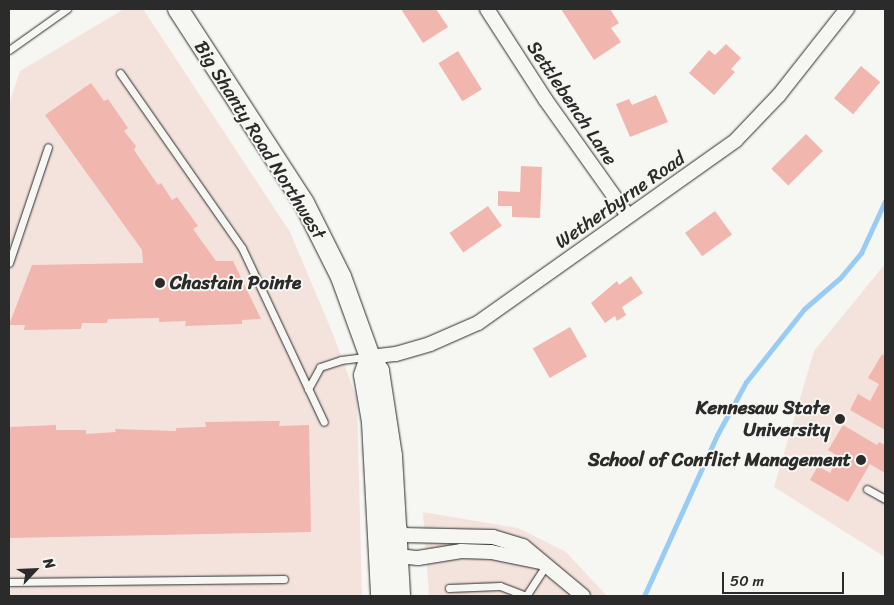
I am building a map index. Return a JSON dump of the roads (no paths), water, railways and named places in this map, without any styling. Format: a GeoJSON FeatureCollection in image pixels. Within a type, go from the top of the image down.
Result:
{"type":"FeatureCollection","features":[{"type":"Feature","properties":{"kind":"street","name":"Big Shanty Road Northwest"},"geometry":{"type":"LineString","coordinates":[[178,9],[304,203],[342,278],[370,356],[378,371],[389,426],[400,596]]}},
{"type":"Feature","properties":{"kind":"street","name":"Settlebench Lane"},"geometry":{"type":"LineString","coordinates":[[487,9],[545,99],[628,216]]}},
{"type":"Feature","properties":{"kind":"street","name":"Wetherbyrne Road"},"geometry":{"type":"LineString","coordinates":[[370,356],[396,354],[430,344],[478,323],[736,140],[754,124],[847,9]]}},
{"type":"Feature","properties":{"kind":"street"},"geometry":{"type":"LineString","coordinates":[[370,356],[364,375],[373,445],[381,596]]}},
{"type":"Feature","properties":{"kind":"street"},"geometry":{"type":"LineString","coordinates":[[373,445],[380,464],[386,542],[398,556],[418,558],[461,551],[492,552],[544,564]]}},
{"type":"Feature","properties":{"kind":"street"},"geometry":{"type":"LineString","coordinates":[[395,518],[402,535],[493,537],[523,546],[582,596]]}},
{"type":"Feature","properties":{"kind":"lane"},"geometry":{"type":"LineString","coordinates":[[9,50],[66,9]]}},
{"type":"Feature","properties":{"kind":"lane"},"geometry":{"type":"LineString","coordinates":[[120,72],[242,248],[324,422]]}},
{"type":"Feature","properties":{"kind":"lane"},"geometry":{"type":"LineString","coordinates":[[9,263],[48,147]]}},
{"type":"Feature","properties":{"kind":"lane"},"geometry":{"type":"LineString","coordinates":[[308,389],[320,367],[341,360],[370,356]]}},
{"type":"Feature","properties":{"kind":"lane"},"geometry":{"type":"LineString","coordinates":[[867,489],[885,499]]}},
{"type":"Feature","properties":{"kind":"lane"},"geometry":{"type":"LineString","coordinates":[[449,588],[500,586],[526,596],[544,564]]}},
{"type":"Feature","properties":{"kind":"lane"},"geometry":{"type":"LineString","coordinates":[[9,582],[284,579]]}},
{"type":"Feature","properties":{"kind":"waterway"},"geometry":{"type":"LineString","coordinates":[[644,596],[717,435],[746,382],[804,309],[840,278],[861,253],[885,201]]}},
{"type":"Feature","properties":{"kind":"place","name":"Chastain Pointe"},"geometry":{"type":"Point","coordinates":[160,283]}},
{"type":"Feature","properties":{"kind":"place","name":"Kennesaw State University"},"geometry":{"type":"Point","coordinates":[840,419]}},
{"type":"Feature","properties":{"kind":"place","name":"School of Conflict Management"},"geometry":{"type":"Point","coordinates":[861,460]}}]}
